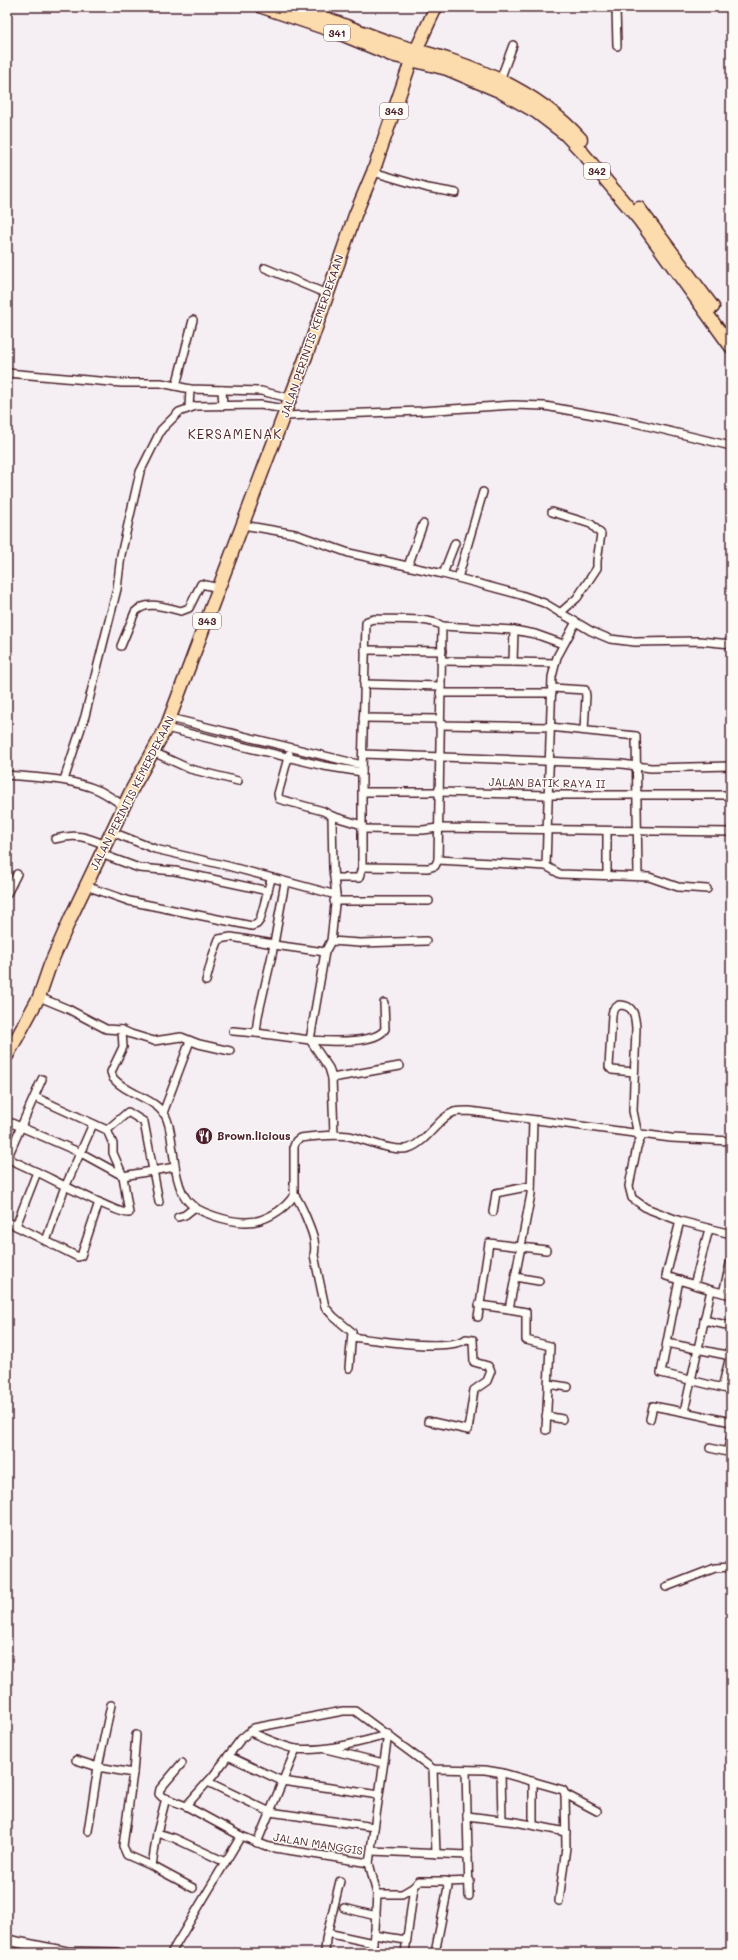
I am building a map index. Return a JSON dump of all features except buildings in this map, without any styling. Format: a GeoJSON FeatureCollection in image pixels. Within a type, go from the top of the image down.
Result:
{"type":"FeatureCollection","features":[{"type":"Feature","properties":{"kind":"main road","name":"341"},"geometry":{"type":"LineString","coordinates":[[262,7],[336,32],[390,55],[414,56]]}},
{"type":"Feature","properties":{"kind":"main road","name":"341"},"geometry":{"type":"LineString","coordinates":[[295,7],[414,56]]}},
{"type":"Feature","properties":{"kind":"main road","name":"JALAN PERINTIS KEMERDEKAAN"},"geometry":{"type":"LineString","coordinates":[[7,1056],[39,997],[50,965],[124,806],[168,723],[286,408],[354,215],[373,172],[414,56],[436,7]]}},
{"type":"Feature","properties":{"kind":"main road","name":"342"},"geometry":{"type":"LineString","coordinates":[[414,56],[451,60],[500,80],[534,97],[570,127],[649,220],[731,346]]}},
{"type":"Feature","properties":{"kind":"main road","name":"342"},"geometry":{"type":"LineString","coordinates":[[414,56],[499,91],[536,112],[565,134],[731,332]]}},
{"type":"Feature","properties":{"kind":"street"},"geometry":{"type":"LineString","coordinates":[[616,7],[617,46]]}},
{"type":"Feature","properties":{"kind":"street"},"geometry":{"type":"LineString","coordinates":[[500,80],[513,45]]}},
{"type":"Feature","properties":{"kind":"street"},"geometry":{"type":"LineString","coordinates":[[373,172],[428,188],[456,193]]}},
{"type":"Feature","properties":{"kind":"street"},"geometry":{"type":"LineString","coordinates":[[265,268],[327,294]]}},
{"type":"Feature","properties":{"kind":"street"},"geometry":{"type":"LineString","coordinates":[[176,386],[193,320]]}},
{"type":"Feature","properties":{"kind":"street"},"geometry":{"type":"LineString","coordinates":[[7,373],[122,383],[161,383],[190,389],[261,391],[286,408]]}},
{"type":"Feature","properties":{"kind":"street"},"geometry":{"type":"LineString","coordinates":[[189,408],[190,389]]}},
{"type":"Feature","properties":{"kind":"street"},"geometry":{"type":"LineString","coordinates":[[222,390],[223,406]]}},
{"type":"Feature","properties":{"kind":"street"},"geometry":{"type":"LineString","coordinates":[[64,780],[85,716],[117,589],[121,555],[140,472],[161,430],[175,416],[189,408],[200,406],[260,405],[286,408],[421,411],[513,405],[545,406],[627,421],[731,446]]}},
{"type":"Feature","properties":{"kind":"street"},"geometry":{"type":"LineString","coordinates":[[458,578],[483,492]]}},
{"type":"Feature","properties":{"kind":"street"},"geometry":{"type":"LineString","coordinates":[[552,512],[591,524],[601,534],[596,561],[597,568],[577,598],[560,613]]}},
{"type":"Feature","properties":{"kind":"street"},"geometry":{"type":"LineString","coordinates":[[408,566],[423,524]]}},
{"type":"Feature","properties":{"kind":"street"},"geometry":{"type":"LineString","coordinates":[[243,525],[295,534],[349,553],[458,578],[544,603],[576,622],[610,639],[635,642],[699,641],[731,644]]}},
{"type":"Feature","properties":{"kind":"street"},"geometry":{"type":"LineString","coordinates":[[442,574],[454,543]]}},
{"type":"Feature","properties":{"kind":"street"},"geometry":{"type":"LineString","coordinates":[[121,646],[135,612],[139,608],[149,605],[186,610],[189,608],[201,584],[219,588]]}},
{"type":"Feature","properties":{"kind":"street"},"geometry":{"type":"LineString","coordinates":[[335,878],[359,878],[362,867],[362,769],[366,623],[370,619],[425,621],[434,622],[442,626],[514,630],[535,634],[563,644]]}},
{"type":"Feature","properties":{"kind":"street"},"geometry":{"type":"LineString","coordinates":[[546,866],[548,762],[555,663],[563,644],[576,622]]}},
{"type":"Feature","properties":{"kind":"street"},"geometry":{"type":"LineString","coordinates":[[362,867],[428,868],[435,866],[438,860],[440,758],[439,722],[442,626]]}},
{"type":"Feature","properties":{"kind":"street"},"geometry":{"type":"LineString","coordinates":[[513,662],[514,630]]}},
{"type":"Feature","properties":{"kind":"street"},"geometry":{"type":"LineString","coordinates":[[366,650],[442,651]]}},
{"type":"Feature","properties":{"kind":"street"},"geometry":{"type":"LineString","coordinates":[[441,661],[555,663]]}},
{"type":"Feature","properties":{"kind":"street"},"geometry":{"type":"LineString","coordinates":[[364,684],[441,686]]}},
{"type":"Feature","properties":{"kind":"street"},"geometry":{"type":"LineString","coordinates":[[440,693],[584,690],[586,696],[584,730]]}},
{"type":"Feature","properties":{"kind":"street"},"geometry":{"type":"LineString","coordinates":[[363,718],[550,727],[636,736],[638,766],[638,876]]}},
{"type":"Feature","properties":{"kind":"street"},"geometry":{"type":"LineString","coordinates":[[168,723],[245,736],[326,756],[362,769]]}},
{"type":"Feature","properties":{"kind":"street"},"geometry":{"type":"LineString","coordinates":[[168,723],[241,747],[324,766],[362,769]]}},
{"type":"Feature","properties":{"kind":"street"},"geometry":{"type":"LineString","coordinates":[[241,747],[245,736]]}},
{"type":"Feature","properties":{"kind":"street"},"geometry":{"type":"LineString","coordinates":[[291,748],[278,794],[279,799],[323,811],[332,816],[362,827],[423,830],[438,828],[731,832]]}},
{"type":"Feature","properties":{"kind":"street"},"geometry":{"type":"LineString","coordinates":[[153,752],[190,769],[238,781]]}},
{"type":"Feature","properties":{"kind":"street"},"geometry":{"type":"LineString","coordinates":[[363,754],[638,766],[651,768],[731,766]]}},
{"type":"Feature","properties":{"kind":"street"},"geometry":{"type":"LineString","coordinates":[[324,766],[326,756]]}},
{"type":"Feature","properties":{"kind":"street"},"geometry":{"type":"LineString","coordinates":[[7,775],[64,780],[99,791],[124,806]]}},
{"type":"Feature","properties":{"kind":"street","name":"JALAN BATIK RAYA II"},"geometry":{"type":"LineString","coordinates":[[363,792],[439,792],[547,796],[731,795]]}},
{"type":"Feature","properties":{"kind":"street"},"geometry":{"type":"LineString","coordinates":[[332,816],[335,898],[331,941],[325,952],[310,1040],[330,1068],[332,1078],[334,1134]]}},
{"type":"Feature","properties":{"kind":"street"},"geometry":{"type":"LineString","coordinates":[[607,831],[607,875]]}},
{"type":"Feature","properties":{"kind":"street"},"geometry":{"type":"LineString","coordinates":[[112,832],[155,849],[228,866],[335,898],[428,901]]}},
{"type":"Feature","properties":{"kind":"street"},"geometry":{"type":"LineString","coordinates":[[55,838],[68,835],[78,835],[139,868],[176,872],[268,891]]}},
{"type":"Feature","properties":{"kind":"street"},"geometry":{"type":"LineString","coordinates":[[438,860],[546,866],[560,874],[649,877],[678,887],[707,889]]}},
{"type":"Feature","properties":{"kind":"street"},"geometry":{"type":"LineString","coordinates":[[7,894],[17,874]]}},
{"type":"Feature","properties":{"kind":"street"},"geometry":{"type":"LineString","coordinates":[[86,886],[129,901],[252,926],[257,924],[260,920],[271,879]]}},
{"type":"Feature","properties":{"kind":"street"},"geometry":{"type":"LineString","coordinates":[[256,1033],[258,1016],[274,945],[285,882]]}},
{"type":"Feature","properties":{"kind":"street"},"geometry":{"type":"LineString","coordinates":[[206,981],[212,955],[219,939],[231,937],[325,952]]}},
{"type":"Feature","properties":{"kind":"street"},"geometry":{"type":"LineString","coordinates":[[331,941],[360,943],[426,941]]}},
{"type":"Feature","properties":{"kind":"street"},"geometry":{"type":"LineString","coordinates":[[39,997],[68,1009],[106,1029],[122,1030],[154,1041],[181,1038],[230,1051]]}},
{"type":"Feature","properties":{"kind":"street"},"geometry":{"type":"LineString","coordinates":[[233,1031],[310,1040],[349,1042],[380,1034],[385,1029],[384,1003]]}},
{"type":"Feature","properties":{"kind":"street"},"geometry":{"type":"LineString","coordinates":[[634,1072],[612,1070],[609,1067],[612,1015],[613,1010],[619,1005],[629,1007],[633,1010],[635,1016],[634,1072],[633,1111],[640,1135],[629,1186],[632,1198],[646,1208],[680,1221],[731,1234]]}},
{"type":"Feature","properties":{"kind":"street"},"geometry":{"type":"LineString","coordinates":[[122,1030],[123,1047],[112,1068],[112,1076],[115,1081],[158,1108],[163,1113],[171,1137],[175,1167],[186,1200],[195,1207],[218,1217],[247,1222],[273,1214],[284,1207],[294,1195]]}},
{"type":"Feature","properties":{"kind":"street"},"geometry":{"type":"LineString","coordinates":[[163,1113],[190,1041]]}},
{"type":"Feature","properties":{"kind":"street"},"geometry":{"type":"LineString","coordinates":[[332,1078],[400,1066]]}},
{"type":"Feature","properties":{"kind":"street"},"geometry":{"type":"LineString","coordinates":[[35,1097],[108,1130],[113,1144],[113,1153],[123,1176],[129,1213],[124,1213],[99,1202],[11,1160],[8,1156],[42,1079]]}},
{"type":"Feature","properties":{"kind":"street"},"geometry":{"type":"LineString","coordinates":[[349,1368],[352,1337],[351,1330],[334,1318],[325,1307],[314,1255],[315,1248],[313,1234],[302,1212],[300,1203],[294,1195],[294,1146],[296,1141],[300,1138],[334,1134],[404,1149],[415,1145],[446,1117],[456,1112],[470,1111],[640,1135],[731,1141]]}},
{"type":"Feature","properties":{"kind":"street"},"geometry":{"type":"LineString","coordinates":[[108,1130],[125,1113],[131,1113],[141,1119],[145,1124],[160,1202]]}},
{"type":"Feature","properties":{"kind":"street"},"geometry":{"type":"LineString","coordinates":[[509,1309],[531,1186],[533,1120]]}},
{"type":"Feature","properties":{"kind":"street"},"geometry":{"type":"LineString","coordinates":[[7,1121],[81,1153],[123,1176],[175,1167]]}},
{"type":"Feature","properties":{"kind":"street"},"geometry":{"type":"LineString","coordinates":[[46,1241],[66,1185],[93,1124]]}},
{"type":"Feature","properties":{"kind":"street"},"geometry":{"type":"LineString","coordinates":[[107,1166],[113,1153]]}},
{"type":"Feature","properties":{"kind":"street"},"geometry":{"type":"LineString","coordinates":[[16,1226],[37,1172]]}},
{"type":"Feature","properties":{"kind":"street"},"geometry":{"type":"LineString","coordinates":[[493,1212],[496,1193],[531,1186]]}},
{"type":"Feature","properties":{"kind":"street"},"geometry":{"type":"LineString","coordinates":[[7,1222],[78,1257],[81,1256],[99,1202]]}},
{"type":"Feature","properties":{"kind":"street"},"geometry":{"type":"LineString","coordinates":[[178,1217],[185,1215],[195,1207]]}},
{"type":"Feature","properties":{"kind":"street"},"geometry":{"type":"LineString","coordinates":[[680,1221],[666,1276],[731,1295]]}},
{"type":"Feature","properties":{"kind":"street"},"geometry":{"type":"LineString","coordinates":[[694,1284],[709,1229]]}},
{"type":"Feature","properties":{"kind":"street"},"geometry":{"type":"LineString","coordinates":[[478,1317],[489,1243],[546,1250]]}},
{"type":"Feature","properties":{"kind":"street"},"geometry":{"type":"LineString","coordinates":[[723,1293],[731,1262]]}},
{"type":"Feature","properties":{"kind":"street"},"geometry":{"type":"LineString","coordinates":[[515,1277],[539,1281]]}},
{"type":"Feature","properties":{"kind":"street"},"geometry":{"type":"LineString","coordinates":[[679,1280],[661,1374],[731,1390]]}},
{"type":"Feature","properties":{"kind":"street"},"geometry":{"type":"LineString","coordinates":[[684,1412],[711,1290]]}},
{"type":"Feature","properties":{"kind":"street"},"geometry":{"type":"LineString","coordinates":[[479,1305],[526,1312],[526,1340],[550,1346],[546,1430]]}},
{"type":"Feature","properties":{"kind":"street"},"geometry":{"type":"LineString","coordinates":[[704,1320],[731,1326]]}},
{"type":"Feature","properties":{"kind":"street"},"geometry":{"type":"LineString","coordinates":[[352,1337],[386,1342],[445,1345],[461,1343],[466,1339],[473,1340],[474,1362],[488,1366],[491,1372],[487,1381],[474,1390],[468,1430],[428,1421]]}},
{"type":"Feature","properties":{"kind":"street"},"geometry":{"type":"LineString","coordinates":[[667,1343],[730,1356],[722,1388]]}},
{"type":"Feature","properties":{"kind":"street"},"geometry":{"type":"LineString","coordinates":[[548,1384],[568,1387]]}},
{"type":"Feature","properties":{"kind":"street"},"geometry":{"type":"LineString","coordinates":[[650,1419],[653,1406],[731,1422]]}},
{"type":"Feature","properties":{"kind":"street"},"geometry":{"type":"LineString","coordinates":[[546,1416],[562,1419]]}},
{"type":"Feature","properties":{"kind":"street"},"geometry":{"type":"LineString","coordinates":[[710,1448],[727,1452],[731,1437]]}},
{"type":"Feature","properties":{"kind":"street"},"geometry":{"type":"LineString","coordinates":[[666,1587],[715,1568],[731,1567]]}},
{"type":"Feature","properties":{"kind":"street"},"geometry":{"type":"LineString","coordinates":[[88,1831],[98,1767],[111,1705]]}},
{"type":"Feature","properties":{"kind":"street"},"geometry":{"type":"LineString","coordinates":[[186,1806],[208,1782],[241,1739],[255,1727],[347,1710],[359,1713],[433,1769],[501,1772],[563,1790],[565,1794],[597,1811]]}},
{"type":"Feature","properties":{"kind":"street"},"geometry":{"type":"LineString","coordinates":[[250,1732],[296,1749],[322,1748],[369,1740],[388,1734]]}},
{"type":"Feature","properties":{"kind":"street"},"geometry":{"type":"LineString","coordinates":[[371,1953],[376,1916],[377,1894],[369,1863],[388,1734]]}},
{"type":"Feature","properties":{"kind":"street"},"geometry":{"type":"LineString","coordinates":[[136,1735],[133,1774],[123,1850],[127,1855],[152,1866],[193,1888]]}},
{"type":"Feature","properties":{"kind":"street"},"geometry":{"type":"LineString","coordinates":[[322,1748],[383,1763]]}},
{"type":"Feature","properties":{"kind":"street"},"geometry":{"type":"LineString","coordinates":[[257,1843],[296,1749]]}},
{"type":"Feature","properties":{"kind":"street"},"geometry":{"type":"LineString","coordinates":[[228,1756],[282,1781],[379,1795]]}},
{"type":"Feature","properties":{"kind":"street"},"geometry":{"type":"LineString","coordinates":[[76,1760],[98,1767],[133,1774]]}},
{"type":"Feature","properties":{"kind":"street"},"geometry":{"type":"LineString","coordinates":[[152,1866],[157,1833],[166,1798],[160,1795],[160,1789],[182,1762]]}},
{"type":"Feature","properties":{"kind":"street"},"geometry":{"type":"LineString","coordinates":[[433,1769],[436,1854]]}},
{"type":"Feature","properties":{"kind":"street"},"geometry":{"type":"LineString","coordinates":[[466,1770],[470,1881],[469,1896]]}},
{"type":"Feature","properties":{"kind":"street"},"geometry":{"type":"LineString","coordinates":[[501,1772],[502,1820]]}},
{"type":"Feature","properties":{"kind":"street"},"geometry":{"type":"LineString","coordinates":[[533,1781],[533,1825]]}},
{"type":"Feature","properties":{"kind":"street"},"geometry":{"type":"LineString","coordinates":[[208,1782],[270,1812],[374,1828]]}},
{"type":"Feature","properties":{"kind":"street"},"geometry":{"type":"LineString","coordinates":[[559,1901],[566,1847],[565,1794]]}},
{"type":"Feature","properties":{"kind":"street","name":"JALAN MANGGIS"},"geometry":{"type":"LineString","coordinates":[[166,1798],[186,1806],[241,1836],[269,1847],[369,1863]]}},
{"type":"Feature","properties":{"kind":"street"},"geometry":{"type":"LineString","coordinates":[[468,1816],[533,1825],[566,1832]]}},
{"type":"Feature","properties":{"kind":"street"},"geometry":{"type":"LineString","coordinates":[[157,1833],[174,1838],[225,1862]]}},
{"type":"Feature","properties":{"kind":"street"},"geometry":{"type":"LineString","coordinates":[[171,1953],[241,1836]]}},
{"type":"Feature","properties":{"kind":"street"},"geometry":{"type":"LineString","coordinates":[[371,1851],[468,1855]]}},
{"type":"Feature","properties":{"kind":"street"},"geometry":{"type":"LineString","coordinates":[[325,1953],[340,1881]]}},
{"type":"Feature","properties":{"kind":"street"},"geometry":{"type":"LineString","coordinates":[[377,1894],[402,1894],[414,1887],[419,1881],[470,1881]]}},
{"type":"Feature","properties":{"kind":"street"},"geometry":{"type":"LineString","coordinates":[[435,1953],[448,1887],[447,1882]]}},
{"type":"Feature","properties":{"kind":"street"},"geometry":{"type":"LineString","coordinates":[[405,1953],[414,1887]]}},
{"type":"Feature","properties":{"kind":"street"},"geometry":{"type":"LineString","coordinates":[[344,1908],[376,1916]]}},
{"type":"Feature","properties":{"kind":"street"},"geometry":{"type":"LineString","coordinates":[[328,1933],[373,1943]]}},
{"type":"Feature","properties":{"kind":"street"},"geometry":{"type":"LineString","coordinates":[[374,1935],[406,1940]]}},
{"type":"Feature","properties":{"kind":"street"},"geometry":{"type":"LineString","coordinates":[[7,1940],[67,1952],[117,1953]]}},
{"type":"Feature","properties":{"kind":"place","name":"Brown.licious"},"geometry":{"type":"Point","coordinates":[204,1136]}},
{"type":"Feature","properties":{"kind":"district","name":"KERSAMENAK"},"geometry":{"type":"Point","coordinates":[235,434]}}]}
